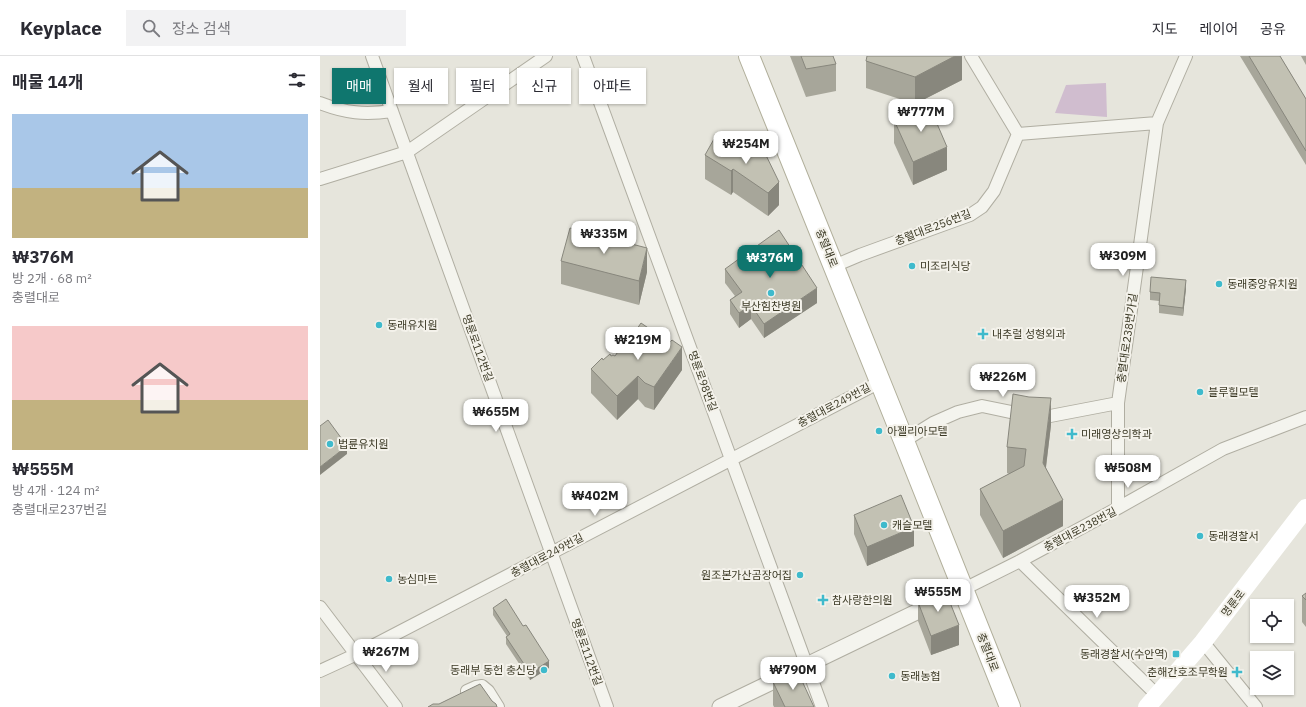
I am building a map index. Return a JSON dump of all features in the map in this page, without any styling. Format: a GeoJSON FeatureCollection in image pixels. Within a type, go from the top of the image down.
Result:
{"type":"FeatureCollection","features":[{"type":"Feature","properties":{"kind":"main road","name":"충렬대로"},"geometry":{"type":"LineString","coordinates":[[749,56],[904,440],[962,590],[1011,704]]}},
{"type":"Feature","properties":{"kind":"main road","name":"명륜로"},"geometry":{"type":"LineString","coordinates":[[1152,701],[1202,642],[1306,508]]}},
{"type":"Feature","properties":{"kind":"street","name":"명륜로112번길"},"geometry":{"type":"LineString","coordinates":[[372,56],[607,707]]}},
{"type":"Feature","properties":{"kind":"street"},"geometry":{"type":"LineString","coordinates":[[320,179],[407,152],[546,56]]}},
{"type":"Feature","properties":{"kind":"street","name":"명륜로98번길"},"geometry":{"type":"LineString","coordinates":[[583,56],[822,707]]}},
{"type":"Feature","properties":{"kind":"street"},"geometry":{"type":"LineString","coordinates":[[971,56],[1018,134],[1157,123]]}},
{"type":"Feature","properties":{"kind":"street","name":"충렬대로238번가길"},"geometry":{"type":"LineString","coordinates":[[1118,508],[1118,403],[1157,123],[1186,56]]}},
{"type":"Feature","properties":{"kind":"street"},"geometry":{"type":"LineString","coordinates":[[320,103],[339,110],[372,114],[392,111]]}},
{"type":"Feature","properties":{"kind":"street","name":"충렬대로256번길"},"geometry":{"type":"LineString","coordinates":[[834,266],[970,215],[982,207],[994,191],[1018,134]]}},
{"type":"Feature","properties":{"kind":"street","name":"충렬대로249번길"},"geometry":{"type":"LineString","coordinates":[[320,671],[552,553],[880,382]]}},
{"type":"Feature","properties":{"kind":"street"},"geometry":{"type":"LineString","coordinates":[[904,440],[933,423],[958,412],[982,406],[1030,416],[1045,417],[1118,403]]}},
{"type":"Feature","properties":{"kind":"street","name":"충렬대로238번길"},"geometry":{"type":"LineString","coordinates":[[962,590],[1020,561],[1223,449],[1306,417]]}},
{"type":"Feature","properties":{"kind":"street","name":"명륜로"},"geometry":{"type":"LineString","coordinates":[[1020,561],[1152,701]]}},
{"type":"Feature","properties":{"kind":"street"},"geometry":{"type":"LineString","coordinates":[[720,707],[962,590]]}},
{"type":"Feature","properties":{"kind":"street"},"geometry":{"type":"LineString","coordinates":[[320,607],[396,707]]}},
{"type":"Feature","properties":{"kind":"street"},"geometry":{"type":"LineString","coordinates":[[1202,642],[1256,707]]}},
{"type":"Feature","properties":{"kind":"street"},"geometry":{"type":"LineString","coordinates":[[456,696],[476,686],[482,686],[488,691],[498,707]]}},
{"type":"Feature","properties":{"kind":"shaded area"},"geometry":{"type":"Polygon","coordinates":[[[1106,83],[1107,117],[1055,113],[1066,85],[1106,83]]]}},
{"type":"Feature","properties":{"kind":"building"},"geometry":{"type":"Polygon","coordinates":[[[801,56],[833,56],[836,64],[806,69],[801,56]]]}},
{"type":"Feature","properties":{"kind":"building"},"geometry":{"type":"Polygon","coordinates":[[[867,56],[955,56],[915,77],[866,61],[867,56]]]}},
{"type":"Feature","properties":{"kind":"building"},"geometry":{"type":"Polygon","coordinates":[[[1249,56],[1280,56],[1306,99],[1306,151],[1249,56]]]}},
{"type":"Feature","properties":{"kind":"building"},"geometry":{"type":"Polygon","coordinates":[[[929,105],[947,147],[913,162],[894,120],[929,105]]]}},
{"type":"Feature","properties":{"kind":"building"},"geometry":{"type":"Polygon","coordinates":[[[714,139],[741,156],[761,145],[779,182],[768,193],[733,169],[731,171],[705,155],[714,139]]]}},
{"type":"Feature","properties":{"kind":"building"},"geometry":{"type":"Polygon","coordinates":[[[570,228],[647,248],[639,281],[561,261],[570,228]]]}},
{"type":"Feature","properties":{"kind":"building","name":"부산힘찬병원"},"geometry":{"type":"Polygon","coordinates":[[[779,230],[817,288],[764,324],[751,305],[739,313],[730,300],[742,292],[725,269],[779,230]]]}},
{"type":"Feature","properties":{"kind":"building"},"geometry":{"type":"Polygon","coordinates":[[[1151,277],[1186,280],[1183,308],[1159,305],[1160,293],[1150,292],[1151,277]]]}},
{"type":"Feature","properties":{"kind":"building"},"geometry":{"type":"Polygon","coordinates":[[[641,323],[663,338],[670,342],[672,340],[682,347],[654,387],[645,383],[638,376],[617,396],[591,369],[602,358],[603,360],[610,354],[611,356],[615,356],[622,346],[624,348],[641,323]]]}},
{"type":"Feature","properties":{"kind":"building"},"geometry":{"type":"Polygon","coordinates":[[[1013,394],[1029,397],[1051,398],[1043,463],[1063,500],[1003,531],[980,489],[1024,466],[1026,449],[1007,447],[1013,394]]]}},
{"type":"Feature","properties":{"kind":"building","name":"법륜유치원"},"geometry":{"type":"Polygon","coordinates":[[[328,420],[347,446],[320,467],[320,426],[328,420]]]}},
{"type":"Feature","properties":{"kind":"building"},"geometry":{"type":"Polygon","coordinates":[[[901,495],[914,527],[867,547],[854,515],[901,495]]]}},
{"type":"Feature","properties":{"kind":"building"},"geometry":{"type":"Polygon","coordinates":[[[945,590],[959,625],[931,636],[918,602],[945,590]]]}},
{"type":"Feature","properties":{"kind":"building"},"geometry":{"type":"Polygon","coordinates":[[[1306,593],[1306,600],[1302,596],[1306,593]]]}},
{"type":"Feature","properties":{"kind":"building"},"geometry":{"type":"Polygon","coordinates":[[[506,599],[523,626],[526,625],[549,661],[530,673],[506,637],[510,634],[493,608],[506,599]]]}},
{"type":"Feature","properties":{"kind":"building"},"geometry":{"type":"Polygon","coordinates":[[[797,670],[814,707],[785,707],[773,682],[797,670]]]}},
{"type":"Feature","properties":{"kind":"building"},"geometry":{"type":"Polygon","coordinates":[[[480,684],[497,707],[428,707],[433,704],[439,704],[480,684]]]}},
{"type":"Feature","properties":{"kind":"place","name":"미조리식당"},"geometry":{"type":"Point","coordinates":[912,266]}},
{"type":"Feature","properties":{"kind":"place","name":"동래중앙유치원"},"geometry":{"type":"Point","coordinates":[1219,284]}},
{"type":"Feature","properties":{"kind":"place","name":"부산힘찬병원"},"geometry":{"type":"Point","coordinates":[771,293]}},
{"type":"Feature","properties":{"kind":"place","name":"동래유치원"},"geometry":{"type":"Point","coordinates":[379,325]}},
{"type":"Feature","properties":{"kind":"place","name":"내추럴 성형외과"},"geometry":{"type":"Point","coordinates":[983,334]}},
{"type":"Feature","properties":{"kind":"place","name":"블루힐모텔"},"geometry":{"type":"Point","coordinates":[1200,392]}},
{"type":"Feature","properties":{"kind":"place","name":"아젤리아모텔"},"geometry":{"type":"Point","coordinates":[879,431]}},
{"type":"Feature","properties":{"kind":"place","name":"미래영상의학과"},"geometry":{"type":"Point","coordinates":[1072,434]}},
{"type":"Feature","properties":{"kind":"place","name":"법륜유치원"},"geometry":{"type":"Point","coordinates":[330,444]}},
{"type":"Feature","properties":{"kind":"place","name":"캐슬모텔"},"geometry":{"type":"Point","coordinates":[884,525]}},
{"type":"Feature","properties":{"kind":"place","name":"동래경찰서"},"geometry":{"type":"Point","coordinates":[1200,536]}},
{"type":"Feature","properties":{"kind":"place","name":"원조본가산곰장어집"},"geometry":{"type":"Point","coordinates":[800,575]}},
{"type":"Feature","properties":{"kind":"place","name":"농심마트"},"geometry":{"type":"Point","coordinates":[389,579]}},
{"type":"Feature","properties":{"kind":"place","name":"참사랑한의원"},"geometry":{"type":"Point","coordinates":[823,600]}},
{"type":"Feature","properties":{"kind":"place","name":"동래경찰서(수안역)"},"geometry":{"type":"Point","coordinates":[1176,654]}},
{"type":"Feature","properties":{"kind":"place","name":"동래부 동헌 충신당"},"geometry":{"type":"Point","coordinates":[544,670]}},
{"type":"Feature","properties":{"kind":"place","name":"춘해간호조무학원"},"geometry":{"type":"Point","coordinates":[1237,672]}},
{"type":"Feature","properties":{"kind":"place","name":"동래농협"},"geometry":{"type":"Point","coordinates":[892,676]}}]}
